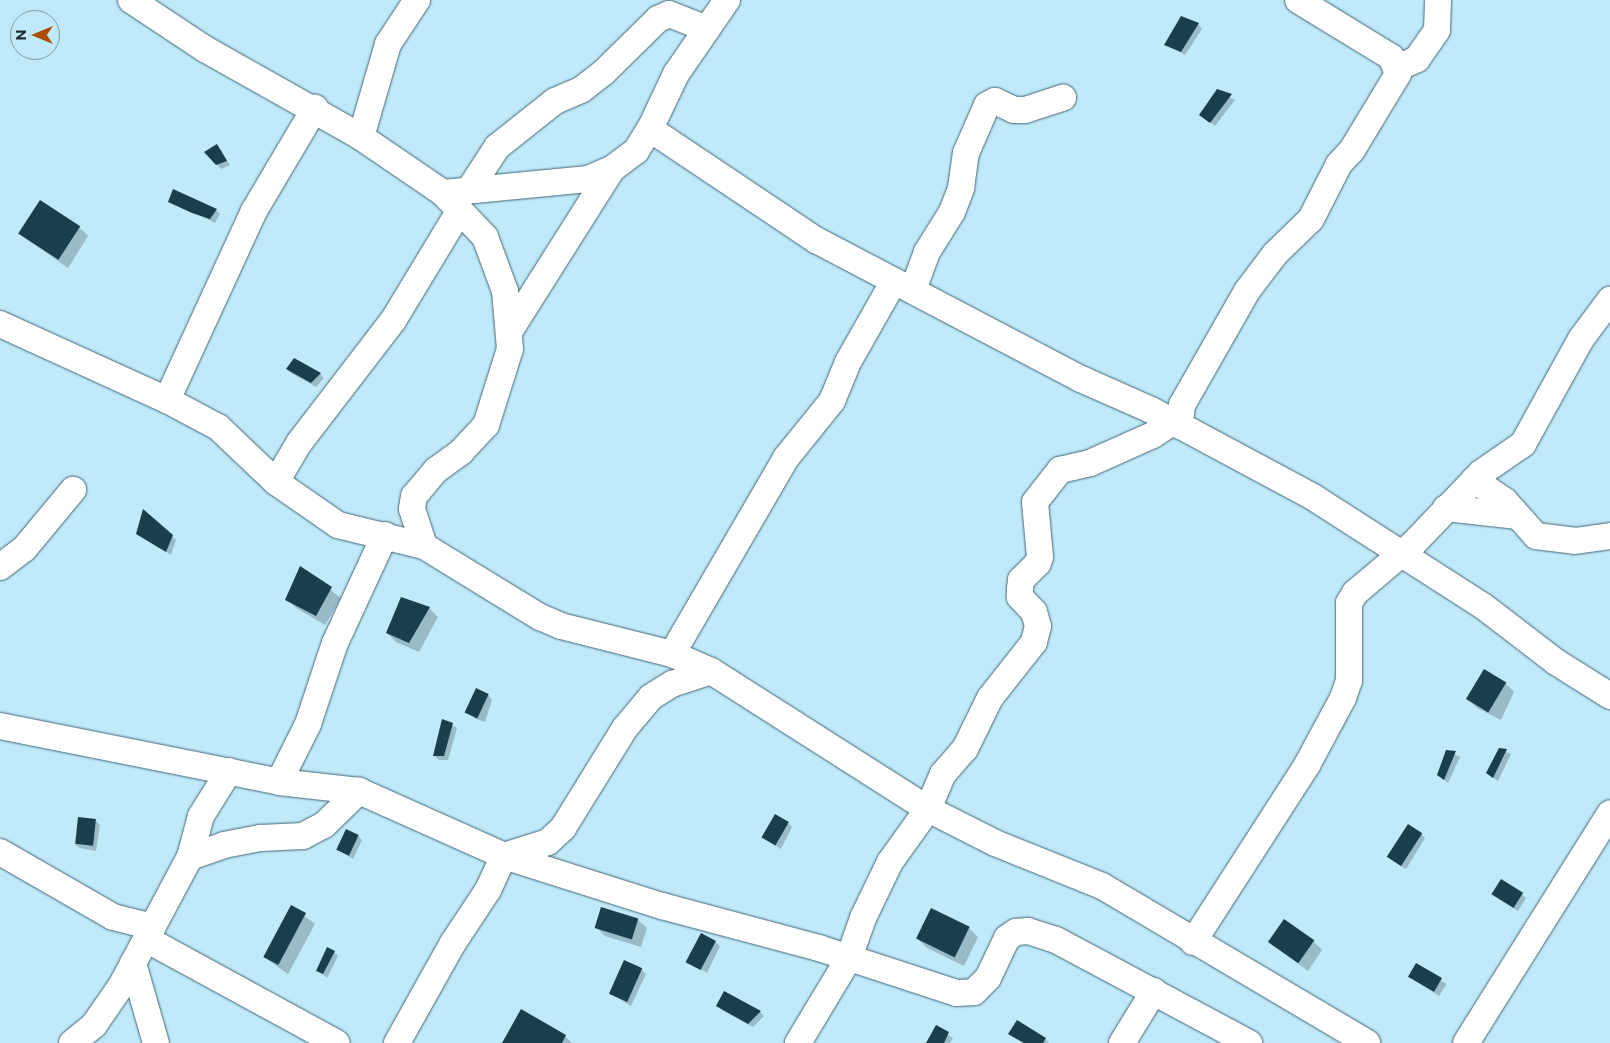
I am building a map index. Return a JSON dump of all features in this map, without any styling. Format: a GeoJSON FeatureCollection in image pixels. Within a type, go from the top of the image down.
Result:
{"type":"FeatureCollection","features":[{"type":"Feature","properties":{"kind":"street"},"geometry":{"type":"LineString","coordinates":[[131,0],[206,49],[315,108],[457,198],[485,237],[506,291],[510,349],[486,425],[461,452],[436,470],[414,496],[412,509],[424,546]]}},
{"type":"Feature","properties":{"kind":"street"},"geometry":{"type":"LineString","coordinates":[[361,137],[388,44],[417,0]]}},
{"type":"Feature","properties":{"kind":"street"},"geometry":{"type":"LineString","coordinates":[[457,198],[588,179],[612,169],[636,151],[650,129],[676,74],[727,0]]}},
{"type":"Feature","properties":{"kind":"street"},"geometry":{"type":"LineString","coordinates":[[798,1043],[849,958],[863,918],[890,862],[928,810],[943,774],[965,749],[990,698],[1034,642],[1038,626],[1034,612],[1020,597],[1020,589],[1021,580],[1038,563],[1040,557],[1035,502],[1060,470],[1090,463],[1153,435],[1171,416],[1247,291],[1275,254],[1311,219],[1339,164],[1352,150],[1395,81],[1397,68],[1391,57],[1298,0]]}},
{"type":"Feature","properties":{"kind":"street"},"geometry":{"type":"LineString","coordinates":[[1397,68],[1417,59],[1437,30],[1438,0]]}},
{"type":"Feature","properties":{"kind":"street"},"geometry":{"type":"LineString","coordinates":[[276,482],[299,443],[394,319],[457,198],[497,147],[555,101],[581,90],[604,72],[658,20],[669,14],[707,29]]}},
{"type":"Feature","properties":{"kind":"street"},"geometry":{"type":"LineString","coordinates":[[672,654],[786,458],[832,401],[848,362],[927,252],[952,212],[961,188],[966,153],[987,105],[995,101],[1014,110],[1025,110],[1063,98]]}},
{"type":"Feature","properties":{"kind":"street"},"geometry":{"type":"LineString","coordinates":[[167,400],[254,211],[315,108]]}},
{"type":"Feature","properties":{"kind":"street"},"geometry":{"type":"LineString","coordinates":[[650,129],[816,240],[1081,379],[1171,416],[1313,496],[1483,606],[1556,662],[1610,696]]}},
{"type":"Feature","properties":{"kind":"street"},"geometry":{"type":"LineString","coordinates":[[508,332],[612,169]]}},
{"type":"Feature","properties":{"kind":"street"},"geometry":{"type":"LineString","coordinates":[[1194,942],[1307,765],[1343,698],[1349,681],[1349,603],[1355,593],[1402,554],[1474,480],[1523,444],[1582,339],[1610,300]]}},
{"type":"Feature","properties":{"kind":"street"},"geometry":{"type":"LineString","coordinates":[[0,324],[167,400],[218,427],[276,482],[338,525],[371,535],[385,536],[424,546],[540,617],[561,626],[672,654],[711,671],[928,810],[995,843],[1102,886],[1367,1043]]}},
{"type":"Feature","properties":{"kind":"street"},"geometry":{"type":"LineString","coordinates":[[1474,480],[1505,501],[1516,516],[1536,536],[1575,541],[1610,536]]}},
{"type":"Feature","properties":{"kind":"street"},"geometry":{"type":"LineString","coordinates":[[0,567],[24,549],[73,490]]}},
{"type":"Feature","properties":{"kind":"street"},"geometry":{"type":"LineString","coordinates":[[1446,508],[1516,516]]}},
{"type":"Feature","properties":{"kind":"street"},"geometry":{"type":"LineString","coordinates":[[279,782],[308,724],[335,643],[385,536]]}},
{"type":"Feature","properties":{"kind":"street"},"geometry":{"type":"LineString","coordinates":[[397,1043],[448,951],[488,890],[504,856],[548,842],[563,828],[625,728],[651,697],[672,684],[711,671]]}},
{"type":"Feature","properties":{"kind":"street"},"geometry":{"type":"LineString","coordinates":[[0,726],[229,770],[279,782],[358,791],[504,856],[662,906],[849,958],[957,993],[974,992],[988,978],[1007,938],[1016,932],[1028,931],[1056,940],[1249,1043]]}},
{"type":"Feature","properties":{"kind":"street"},"geometry":{"type":"LineString","coordinates":[[72,1043],[94,1025],[144,944],[190,857],[201,816],[229,770]]}},
{"type":"Feature","properties":{"kind":"street"},"geometry":{"type":"LineString","coordinates":[[190,857],[224,845],[260,838],[303,836],[324,826],[358,791]]}},
{"type":"Feature","properties":{"kind":"street"},"geometry":{"type":"LineString","coordinates":[[1466,1043],[1610,813]]}},
{"type":"Feature","properties":{"kind":"street"},"geometry":{"type":"LineString","coordinates":[[0,852],[113,917],[144,944],[337,1043]]}},
{"type":"Feature","properties":{"kind":"street"},"geometry":{"type":"LineString","coordinates":[[144,944],[156,1043]]}},
{"type":"Feature","properties":{"kind":"street"},"geometry":{"type":"LineString","coordinates":[[1122,1043],[1154,991]]}},
{"type":"Feature","properties":{"kind":"building"},"geometry":{"type":"Polygon","coordinates":[[[1181,16],[1199,23],[1181,52],[1164,45],[1181,16]]]}},
{"type":"Feature","properties":{"kind":"building"},"geometry":{"type":"Polygon","coordinates":[[[1217,89],[1232,94],[1210,123],[1199,115],[1217,89]]]}},
{"type":"Feature","properties":{"kind":"building"},"geometry":{"type":"Polygon","coordinates":[[[217,144],[227,161],[216,165],[204,152],[217,144]]]}},
{"type":"Feature","properties":{"kind":"building"},"geometry":{"type":"Polygon","coordinates":[[[173,189],[217,209],[210,219],[192,213],[168,202],[173,189]]]}},
{"type":"Feature","properties":{"kind":"building"},"geometry":{"type":"Polygon","coordinates":[[[40,200],[80,226],[58,260],[18,234],[40,200]]]}},
{"type":"Feature","properties":{"kind":"building"},"geometry":{"type":"Polygon","coordinates":[[[294,358],[321,373],[311,383],[286,369],[294,358]]]}},
{"type":"Feature","properties":{"kind":"building"},"geometry":{"type":"Polygon","coordinates":[[[143,509],[173,535],[166,552],[136,534],[143,509]]]}},
{"type":"Feature","properties":{"kind":"building"},"geometry":{"type":"Polygon","coordinates":[[[300,566],[332,587],[316,616],[285,600],[300,566]]]}},
{"type":"Feature","properties":{"kind":"building"},"geometry":{"type":"Polygon","coordinates":[[[401,597],[430,607],[409,643],[386,633],[401,597]]]}},
{"type":"Feature","properties":{"kind":"building"},"geometry":{"type":"Polygon","coordinates":[[[1484,669],[1506,682],[1488,712],[1466,699],[1484,669]]]}},
{"type":"Feature","properties":{"kind":"building"},"geometry":{"type":"Polygon","coordinates":[[[476,688],[489,694],[477,718],[465,712],[476,688]]]}},
{"type":"Feature","properties":{"kind":"building"},"geometry":{"type":"Polygon","coordinates":[[[442,719],[453,723],[444,756],[433,756],[442,719]]]}},
{"type":"Feature","properties":{"kind":"building"},"geometry":{"type":"Polygon","coordinates":[[[1499,748],[1507,749],[1493,778],[1486,773],[1499,748]]]}},
{"type":"Feature","properties":{"kind":"building"},"geometry":{"type":"Polygon","coordinates":[[[1446,750],[1456,751],[1444,780],[1437,775],[1446,750]]]}},
{"type":"Feature","properties":{"kind":"building"},"geometry":{"type":"Polygon","coordinates":[[[775,814],[789,822],[775,845],[762,837],[775,814]]]}},
{"type":"Feature","properties":{"kind":"building"},"geometry":{"type":"Polygon","coordinates":[[[78,817],[96,819],[93,846],[75,844],[78,817]]]}},
{"type":"Feature","properties":{"kind":"building"},"geometry":{"type":"Polygon","coordinates":[[[1408,824],[1422,833],[1401,866],[1387,857],[1408,824]]]}},
{"type":"Feature","properties":{"kind":"building"},"geometry":{"type":"Polygon","coordinates":[[[346,829],[359,835],[349,856],[336,850],[346,829]]]}},
{"type":"Feature","properties":{"kind":"building"},"geometry":{"type":"Polygon","coordinates":[[[1501,879],[1523,893],[1514,908],[1491,894],[1501,879]]]}},
{"type":"Feature","properties":{"kind":"building"},"geometry":{"type":"Polygon","coordinates":[[[291,905],[306,913],[278,965],[263,957],[291,905]]]}},
{"type":"Feature","properties":{"kind":"building"},"geometry":{"type":"Polygon","coordinates":[[[601,907],[638,918],[632,939],[595,928],[601,907]]]}},
{"type":"Feature","properties":{"kind":"building"},"geometry":{"type":"Polygon","coordinates":[[[931,908],[970,927],[955,957],[916,939],[931,908]]]}},
{"type":"Feature","properties":{"kind":"building"},"geometry":{"type":"Polygon","coordinates":[[[1284,919],[1314,940],[1298,963],[1268,942],[1284,919]]]}},
{"type":"Feature","properties":{"kind":"building"},"geometry":{"type":"Polygon","coordinates":[[[701,933],[716,941],[701,970],[686,962],[701,933]]]}},
{"type":"Feature","properties":{"kind":"building"},"geometry":{"type":"Polygon","coordinates":[[[327,947],[335,951],[323,974],[316,971],[327,947]]]}},
{"type":"Feature","properties":{"kind":"building"},"geometry":{"type":"Polygon","coordinates":[[[624,960],[642,968],[627,1002],[609,994],[624,960]]]}},
{"type":"Feature","properties":{"kind":"building"},"geometry":{"type":"Polygon","coordinates":[[[1416,963],[1442,978],[1434,992],[1408,977],[1416,963]]]}},
{"type":"Feature","properties":{"kind":"building"},"geometry":{"type":"Polygon","coordinates":[[[724,991],[761,1011],[748,1024],[716,1006],[724,991]]]}},
{"type":"Feature","properties":{"kind":"building"},"geometry":{"type":"Polygon","coordinates":[[[521,1009],[566,1035],[562,1043],[502,1043],[521,1009]]]}},
{"type":"Feature","properties":{"kind":"building"},"geometry":{"type":"Polygon","coordinates":[[[1017,1020],[1046,1038],[1043,1043],[1024,1043],[1008,1034],[1017,1020]]]}},
{"type":"Feature","properties":{"kind":"building"},"geometry":{"type":"Polygon","coordinates":[[[936,1025],[949,1032],[944,1043],[926,1043],[936,1025]]]}}]}
